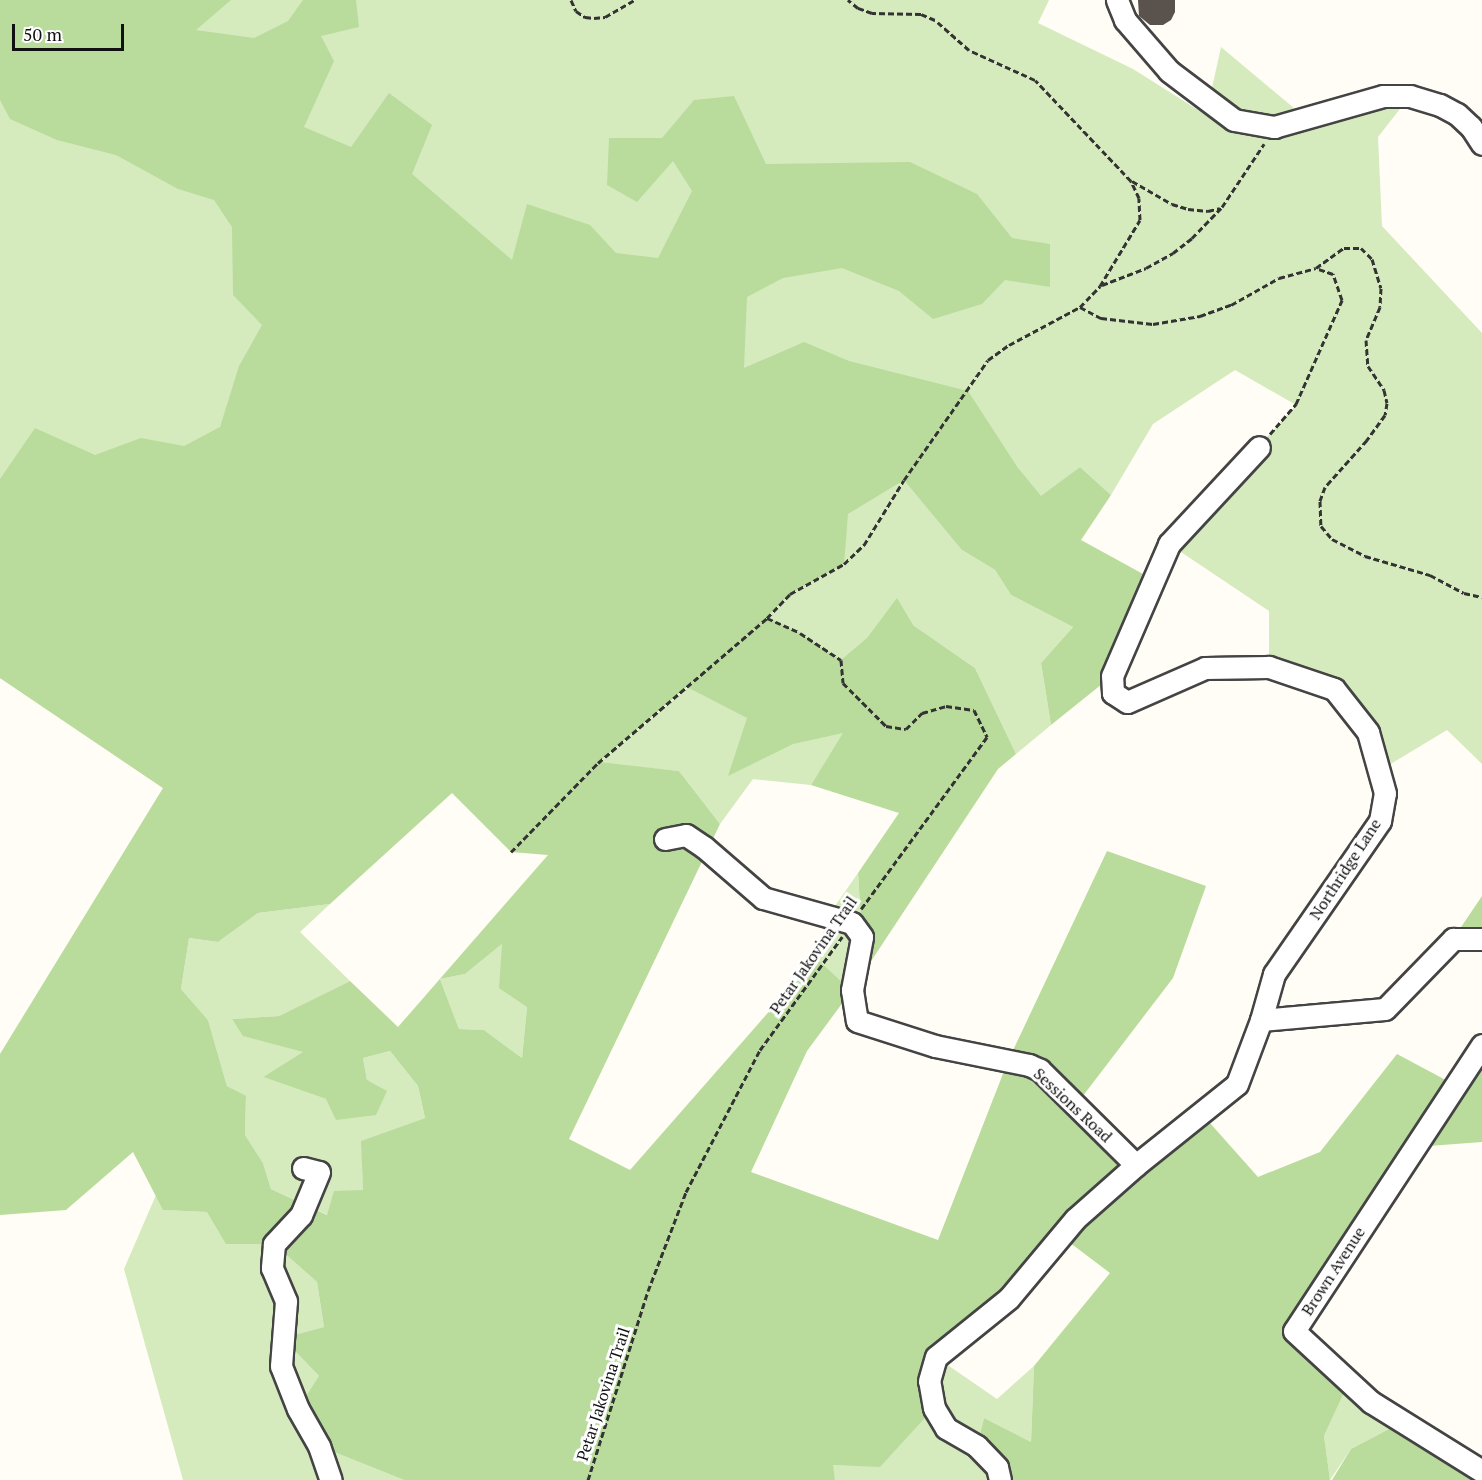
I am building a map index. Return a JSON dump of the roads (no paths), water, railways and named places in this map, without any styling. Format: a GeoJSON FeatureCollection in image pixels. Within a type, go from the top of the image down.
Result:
{"type":"FeatureCollection","features":[{"type":"Feature","properties":{"kind":"street"},"geometry":{"type":"LineString","coordinates":[[1117,0],[1125,20],[1169,71],[1234,120],[1274,127],[1383,96],[1410,96],[1440,105],[1457,114],[1471,127],[1482,144]]}},
{"type":"Feature","properties":{"kind":"street","name":"Northridge Lane"},"geometry":{"type":"LineString","coordinates":[[1136,1165],[1237,1084],[1262,1020],[1274,974],[1380,821],[1385,793],[1368,732],[1334,689],[1269,667],[1206,668],[1127,702],[1113,693],[1112,676],[1169,544],[1259,447]]}},
{"type":"Feature","properties":{"kind":"street","name":"Sessions Road"},"geometry":{"type":"LineString","coordinates":[[665,839],[686,835],[704,847],[762,898],[852,923],[862,937],[852,990],[857,1021],[935,1046],[1029,1065],[1040,1070],[1136,1165]]}},
{"type":"Feature","properties":{"kind":"street"},"geometry":{"type":"LineString","coordinates":[[1262,1020],[1385,1010],[1453,939],[1482,939]]}},
{"type":"Feature","properties":{"kind":"street","name":"Brown Avenue"},"geometry":{"type":"LineString","coordinates":[[1482,1045],[1294,1331],[1371,1402],[1482,1471]]}},
{"type":"Feature","properties":{"kind":"street"},"geometry":{"type":"LineString","coordinates":[[1000,1480],[997,1467],[976,1446],[946,1428],[934,1408],[929,1381],[936,1357],[1009,1298],[1075,1219],[1136,1165]]}},
{"type":"Feature","properties":{"kind":"street"},"geometry":{"type":"LineString","coordinates":[[303,1168],[319,1172],[301,1215],[274,1244],[272,1268],[286,1301],[281,1366],[298,1409],[319,1446],[331,1480]]}}]}
